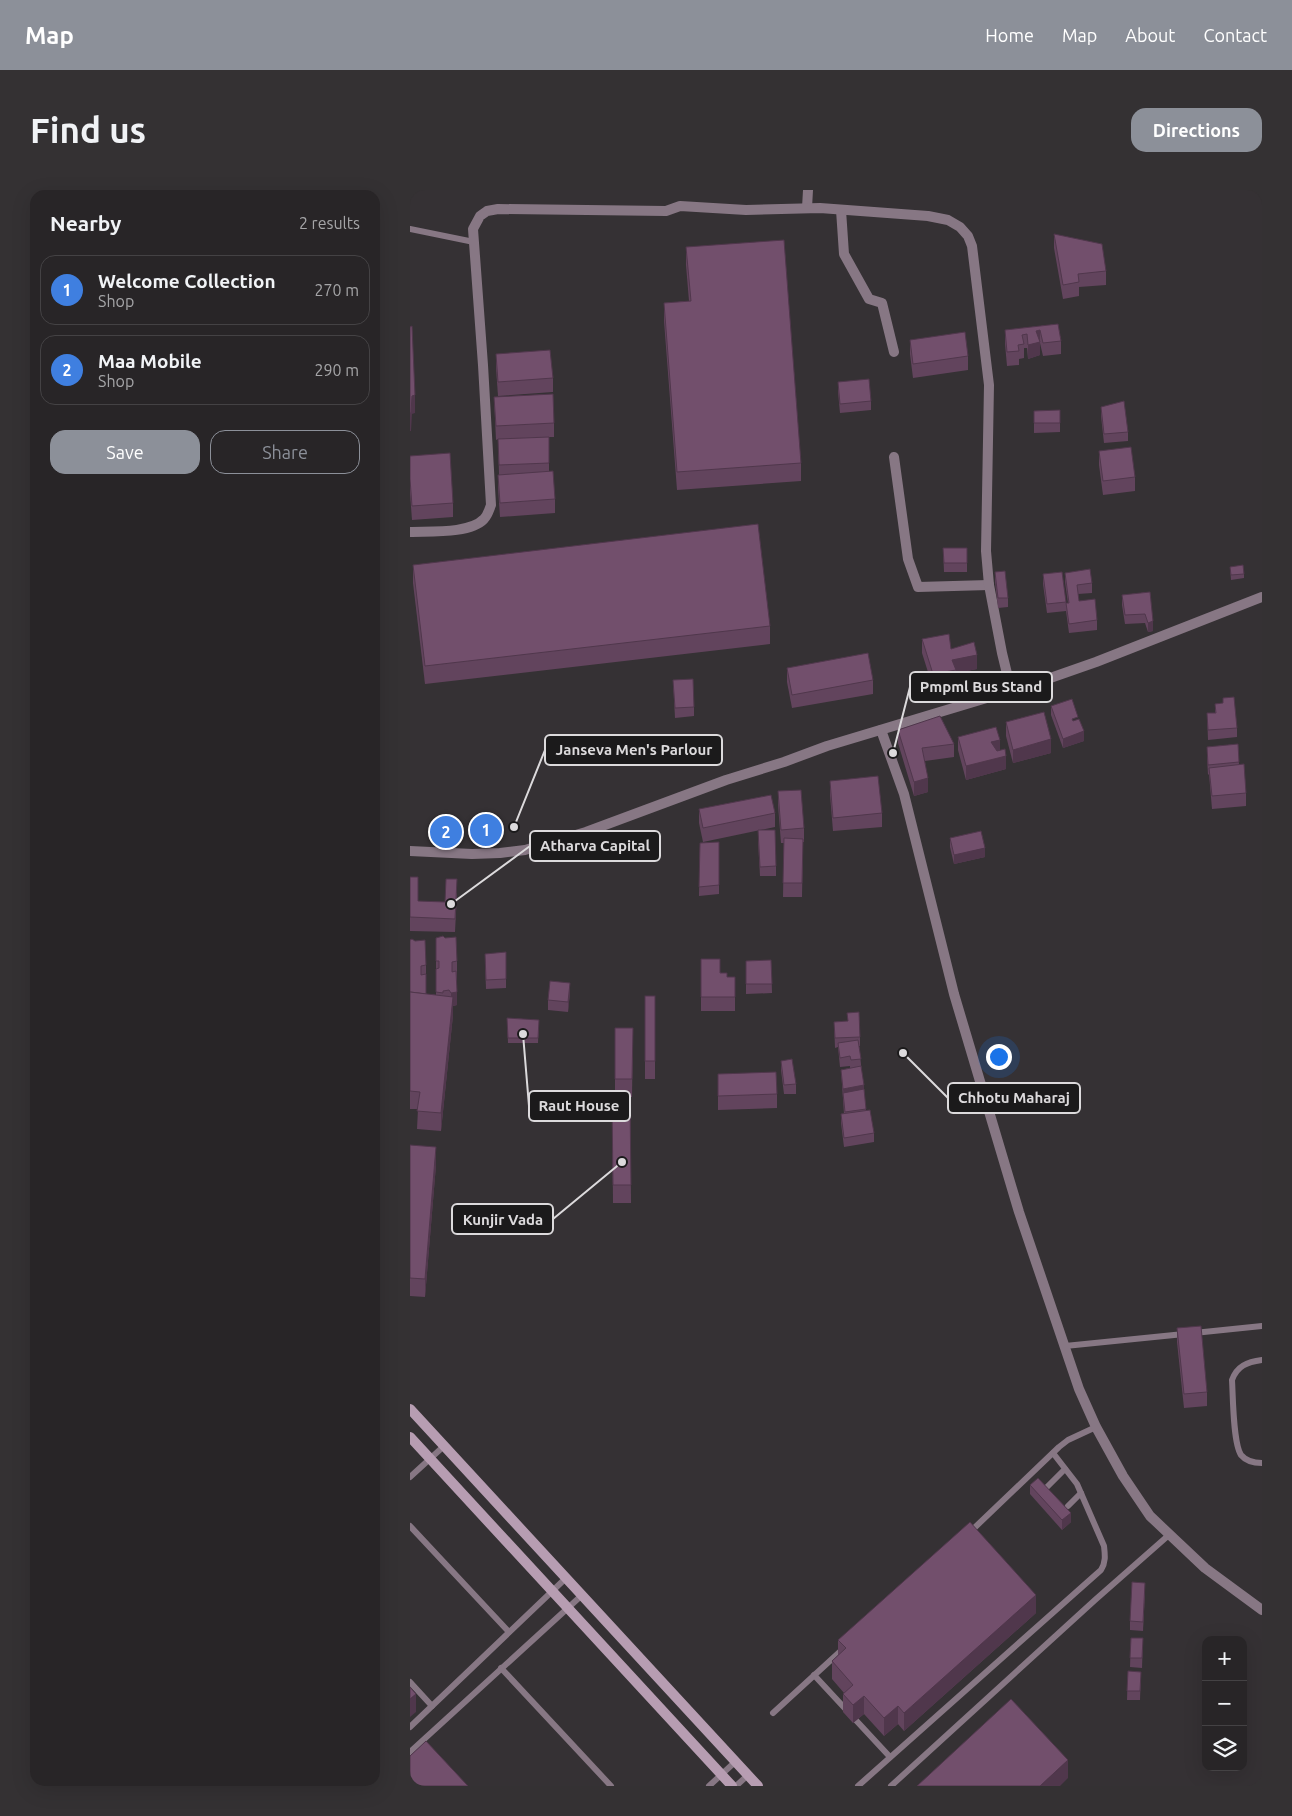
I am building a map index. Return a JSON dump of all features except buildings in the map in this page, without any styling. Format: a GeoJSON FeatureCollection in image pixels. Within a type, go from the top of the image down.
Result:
{"type":"FeatureCollection","features":[{"type":"Feature","properties":{"kind":"main road"},"geometry":{"type":"LineString","coordinates":[[410,1409],[758,1786]]}},
{"type":"Feature","properties":{"kind":"main road"},"geometry":{"type":"LineString","coordinates":[[410,1437],[732,1786]]}},
{"type":"Feature","properties":{"kind":"street"},"geometry":{"type":"LineString","coordinates":[[807,208],[808,190]]}},
{"type":"Feature","properties":{"kind":"street"},"geometry":{"type":"LineString","coordinates":[[410,532],[469,528],[484,520],[491,505],[473,229],[476,221],[487,211],[498,208],[666,211],[680,206],[746,210],[807,208],[928,216],[948,220],[960,227],[968,236],[972,246],[989,385],[986,551],[989,585],[1011,690]]}},
{"type":"Feature","properties":{"kind":"street"},"geometry":{"type":"LineString","coordinates":[[841,210],[844,254],[870,298],[882,303],[894,352]]}},
{"type":"Feature","properties":{"kind":"street"},"geometry":{"type":"LineString","coordinates":[[894,456],[908,559],[918,587],[989,585]]}},
{"type":"Feature","properties":{"kind":"street"},"geometry":{"type":"LineString","coordinates":[[410,851],[472,854],[500,853],[525,850],[586,832],[726,780],[827,746],[1096,662],[1262,597]]}},
{"type":"Feature","properties":{"kind":"street"},"geometry":{"type":"LineString","coordinates":[[880,730],[904,794],[954,994],[1019,1212],[1079,1389],[1096,1427],[1122,1476],[1150,1516],[1205,1568],[1262,1610]]}},
{"type":"Feature","properties":{"kind":"lane"},"geometry":{"type":"LineString","coordinates":[[410,229],[474,242]]}},
{"type":"Feature","properties":{"kind":"lane"},"geometry":{"type":"LineString","coordinates":[[1064,1346],[1262,1326]]}},
{"type":"Feature","properties":{"kind":"lane"},"geometry":{"type":"LineString","coordinates":[[1262,1360],[1250,1362],[1240,1367],[1232,1380],[1237,1444],[1241,1455],[1249,1461],[1262,1463]]}},
{"type":"Feature","properties":{"kind":"lane"},"geometry":{"type":"LineString","coordinates":[[961,1540],[1068,1440],[1096,1427]]}},
{"type":"Feature","properties":{"kind":"lane"},"geometry":{"type":"LineString","coordinates":[[410,1477],[444,1446]]}},
{"type":"Feature","properties":{"kind":"lane"},"geometry":{"type":"LineString","coordinates":[[858,1786],[1101,1570],[1104,1565],[1104,1546],[1077,1484],[1053,1453]]}},
{"type":"Feature","properties":{"kind":"lane"},"geometry":{"type":"LineString","coordinates":[[1046,1488],[1065,1468]]}},
{"type":"Feature","properties":{"kind":"lane"},"geometry":{"type":"LineString","coordinates":[[1068,1506],[1081,1494]]}},
{"type":"Feature","properties":{"kind":"lane"},"geometry":{"type":"LineString","coordinates":[[410,1526],[509,1632]]}},
{"type":"Feature","properties":{"kind":"lane"},"geometry":{"type":"LineString","coordinates":[[892,1786],[1170,1534]]}},
{"type":"Feature","properties":{"kind":"lane"},"geometry":{"type":"LineString","coordinates":[[410,1726],[566,1578]]}},
{"type":"Feature","properties":{"kind":"lane"},"geometry":{"type":"LineString","coordinates":[[410,1752],[581,1596]]}},
{"type":"Feature","properties":{"kind":"lane"},"geometry":{"type":"LineString","coordinates":[[773,1713],[851,1641]]}},
{"type":"Feature","properties":{"kind":"lane"},"geometry":{"type":"LineString","coordinates":[[501,1668],[610,1786]]}},
{"type":"Feature","properties":{"kind":"lane"},"geometry":{"type":"LineString","coordinates":[[814,1675],[890,1757]]}},
{"type":"Feature","properties":{"kind":"lane"},"geometry":{"type":"LineString","coordinates":[[410,1682],[432,1706]]}},
{"type":"Feature","properties":{"kind":"lane"},"geometry":{"type":"LineString","coordinates":[[709,1786],[735,1762]]}},
{"type":"Feature","properties":{"kind":"lane"},"geometry":{"type":"LineString","coordinates":[[736,1786],[748,1775]]}},
{"type":"Feature","properties":{"kind":"place","name":"Pmpml Bus Stand"},"geometry":{"type":"Point","coordinates":[893,753]}},
{"type":"Feature","properties":{"kind":"place","name":"Janseva Men's Parlour"},"geometry":{"type":"Point","coordinates":[514,827]}},
{"type":"Feature","properties":{"kind":"place","name":"Welcome Collection"},"geometry":{"type":"Point","coordinates":[486,830]}},
{"type":"Feature","properties":{"kind":"place","name":"Maa Mobile"},"geometry":{"type":"Point","coordinates":[446,832]}},
{"type":"Feature","properties":{"kind":"place","name":"Atharva Capital"},"geometry":{"type":"Point","coordinates":[451,904]}},
{"type":"Feature","properties":{"kind":"place","name":"Raut House"},"geometry":{"type":"Point","coordinates":[523,1034]}},
{"type":"Feature","properties":{"kind":"place","name":"Chhotu Maharaj"},"geometry":{"type":"Point","coordinates":[903,1053]}},
{"type":"Feature","properties":{"kind":"place","name":"Kunjir Vada"},"geometry":{"type":"Point","coordinates":[622,1162]}}]}
